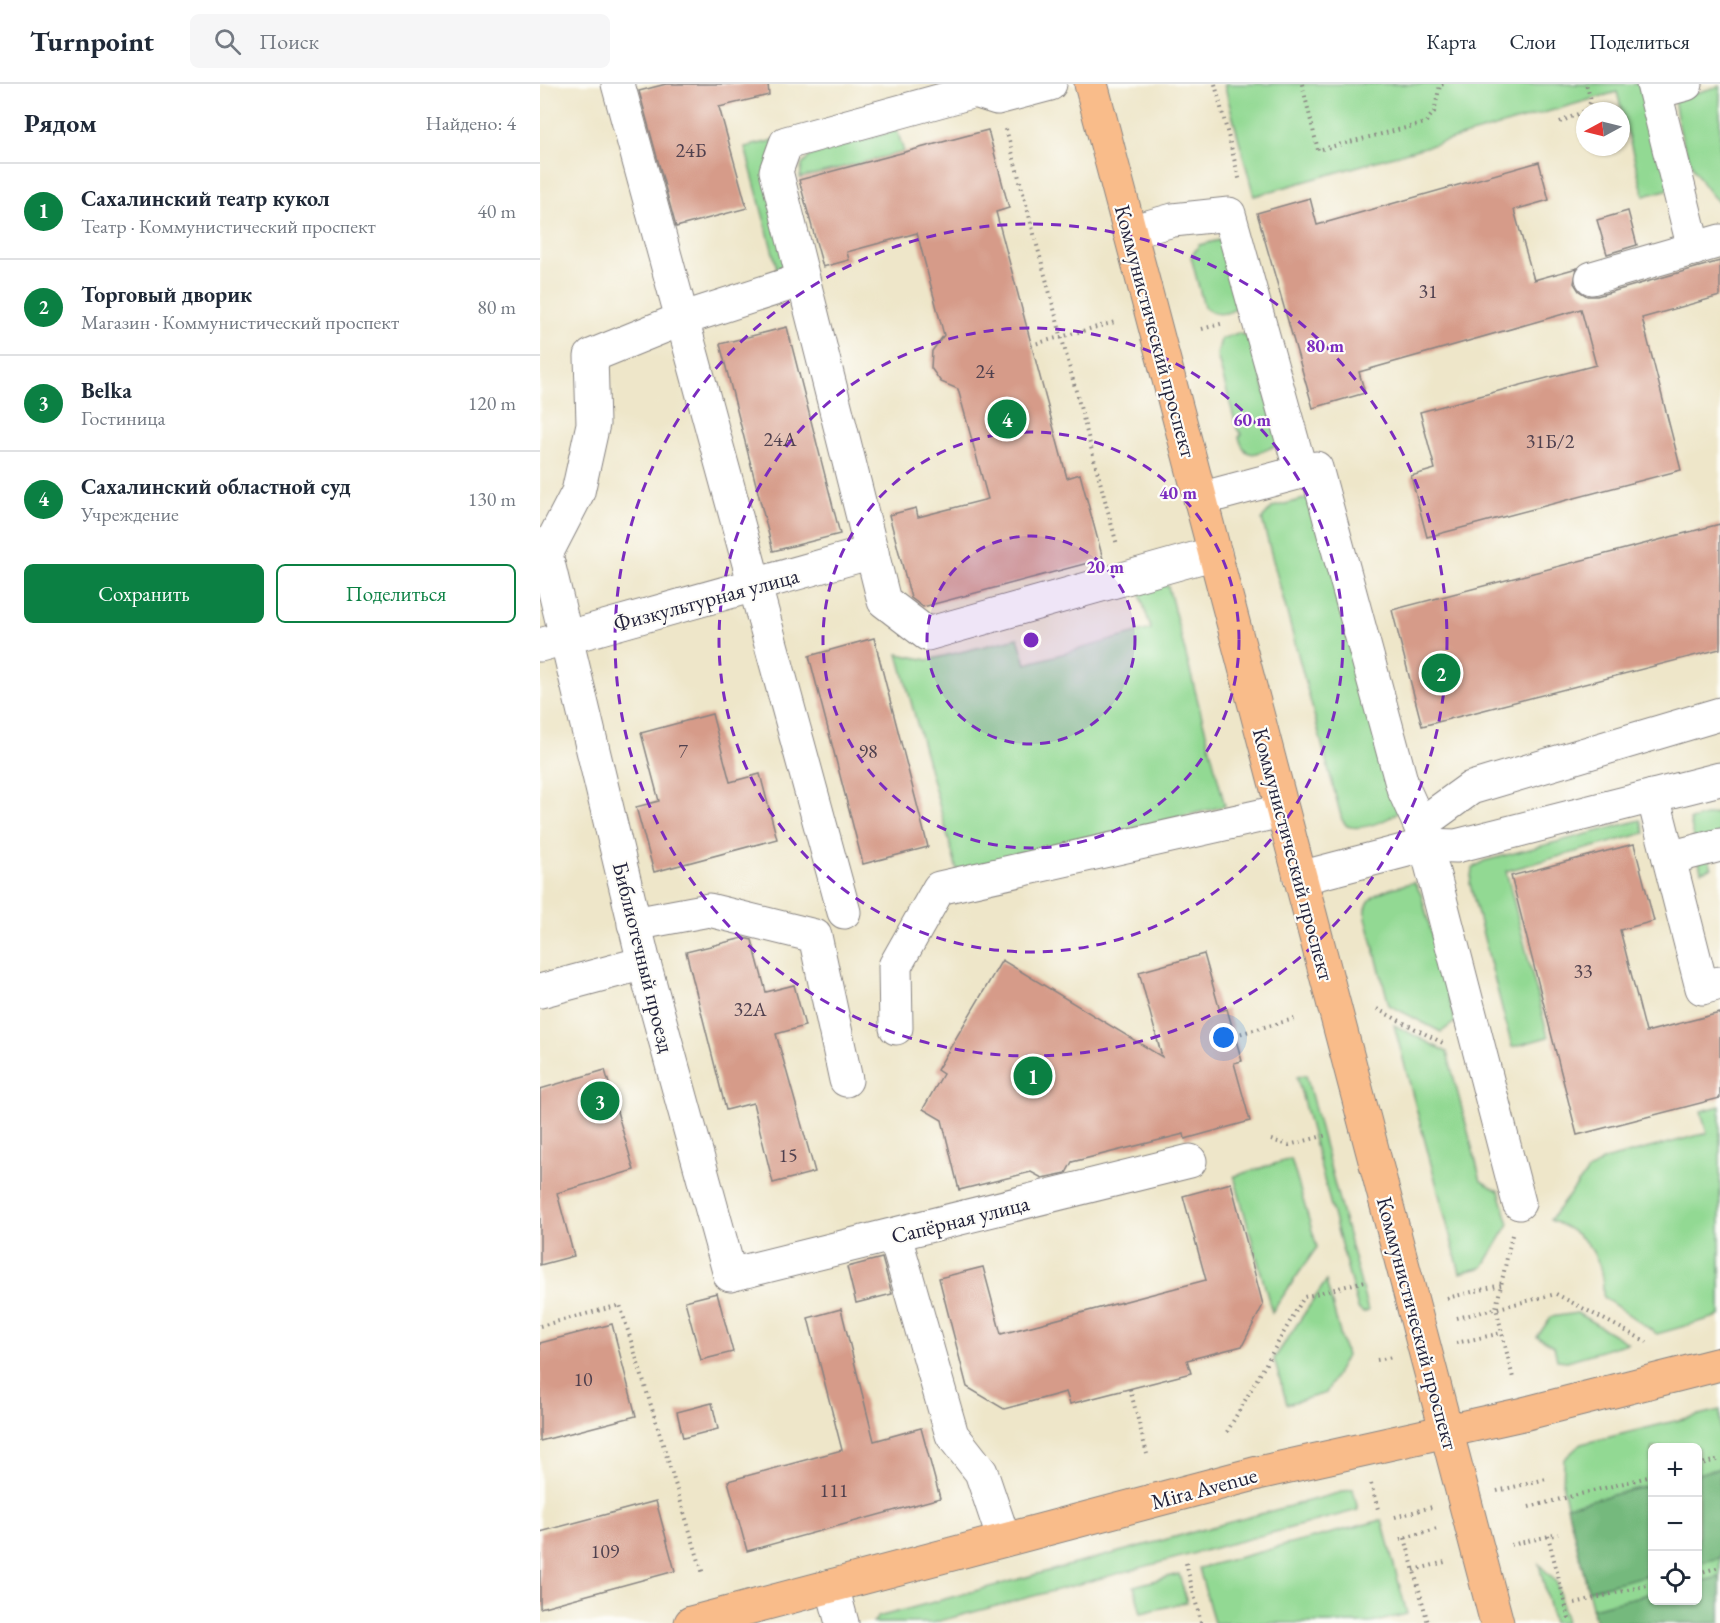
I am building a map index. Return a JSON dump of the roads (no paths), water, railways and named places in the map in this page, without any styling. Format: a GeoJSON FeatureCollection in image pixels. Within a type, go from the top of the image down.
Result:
{"type":"FeatureCollection","features":[{"type":"Feature","properties":{"kind":"main road","name":"Коммунистический проспект"},"geometry":{"type":"LineString","coordinates":[[1091,84],[1497,1623]]}},
{"type":"Feature","properties":{"kind":"main road","name":"Mira Avenue"},"geometry":{"type":"LineString","coordinates":[[691,1623],[1258,1473],[1446,1431],[1720,1364]]}},
{"type":"Feature","properties":{"kind":"lane"},"geometry":{"type":"LineString","coordinates":[[618,84],[844,912]]}},
{"type":"Feature","properties":{"kind":"lane"},"geometry":{"type":"LineString","coordinates":[[1050,84],[997,98],[975,91],[786,143],[776,171],[884,601],[927,634],[1215,553]]}},
{"type":"Feature","properties":{"kind":"lane"},"geometry":{"type":"LineString","coordinates":[[1592,278],[1707,245],[1665,87]]}},
{"type":"Feature","properties":{"kind":"lane"},"geometry":{"type":"LineString","coordinates":[[1130,232],[1173,220],[1229,214],[1301,472]]}},
{"type":"Feature","properties":{"kind":"lane"},"geometry":{"type":"LineString","coordinates":[[682,319],[802,280]]}},
{"type":"Feature","properties":{"kind":"lane","name":"Библиотечный проезд"},"geometry":{"type":"LineString","coordinates":[[682,319],[591,343],[593,424],[578,492],[546,554],[553,641],[634,924],[730,1275]]}},
{"type":"Feature","properties":{"kind":"lane"},"geometry":{"type":"LineString","coordinates":[[1200,500],[1316,468],[1402,788],[1424,835],[1519,1203]]}},
{"type":"Feature","properties":{"kind":"lane","name":"Физкультурная улица"},"geometry":{"type":"LineString","coordinates":[[553,641],[872,552]]}},
{"type":"Feature","properties":{"kind":"lane"},"geometry":{"type":"LineString","coordinates":[[1300,878],[1424,835],[1471,788],[1720,714]]}},
{"type":"Feature","properties":{"kind":"lane"},"geometry":{"type":"LineString","coordinates":[[1424,835],[1456,846],[1720,779]]}},
{"type":"Feature","properties":{"kind":"lane"},"geometry":{"type":"LineString","coordinates":[[1653,796],[1702,988],[1720,983]]}},
{"type":"Feature","properties":{"kind":"lane"},"geometry":{"type":"LineString","coordinates":[[896,1028],[895,966],[939,888],[1282,811]]}},
{"type":"Feature","properties":{"kind":"lane"},"geometry":{"type":"LineString","coordinates":[[1669,858],[1720,845]]}},
{"type":"Feature","properties":{"kind":"lane"},"geometry":{"type":"LineString","coordinates":[[634,924],[709,910],[815,936],[846,1080]]}},
{"type":"Feature","properties":{"kind":"lane"},"geometry":{"type":"LineString","coordinates":[[540,991],[644,963]]}},
{"type":"Feature","properties":{"kind":"lane","name":"Сапёрная улица"},"geometry":{"type":"LineString","coordinates":[[730,1275],[895,1236],[1190,1161]]}},
{"type":"Feature","properties":{"kind":"lane"},"geometry":{"type":"LineString","coordinates":[[895,1236],[952,1435],[981,1472],[1004,1540]]}},
{"type":"Feature","properties":{"kind":"lane"},"geometry":{"type":"LineString","coordinates":[[832,1586],[842,1623]]}},
{"type":"Feature","properties":{"kind":"place","name":"Сахалинский областной суд"},"geometry":{"type":"Point","coordinates":[1007,419]}},
{"type":"Feature","properties":{"kind":"place","name":"Торговый дворик"},"geometry":{"type":"Point","coordinates":[1441,673]}},
{"type":"Feature","properties":{"kind":"place","name":"Сахалинский театр кукол"},"geometry":{"type":"Point","coordinates":[1033,1076]}},
{"type":"Feature","properties":{"kind":"place","name":"Belka"},"geometry":{"type":"Point","coordinates":[600,1101]}}]}
